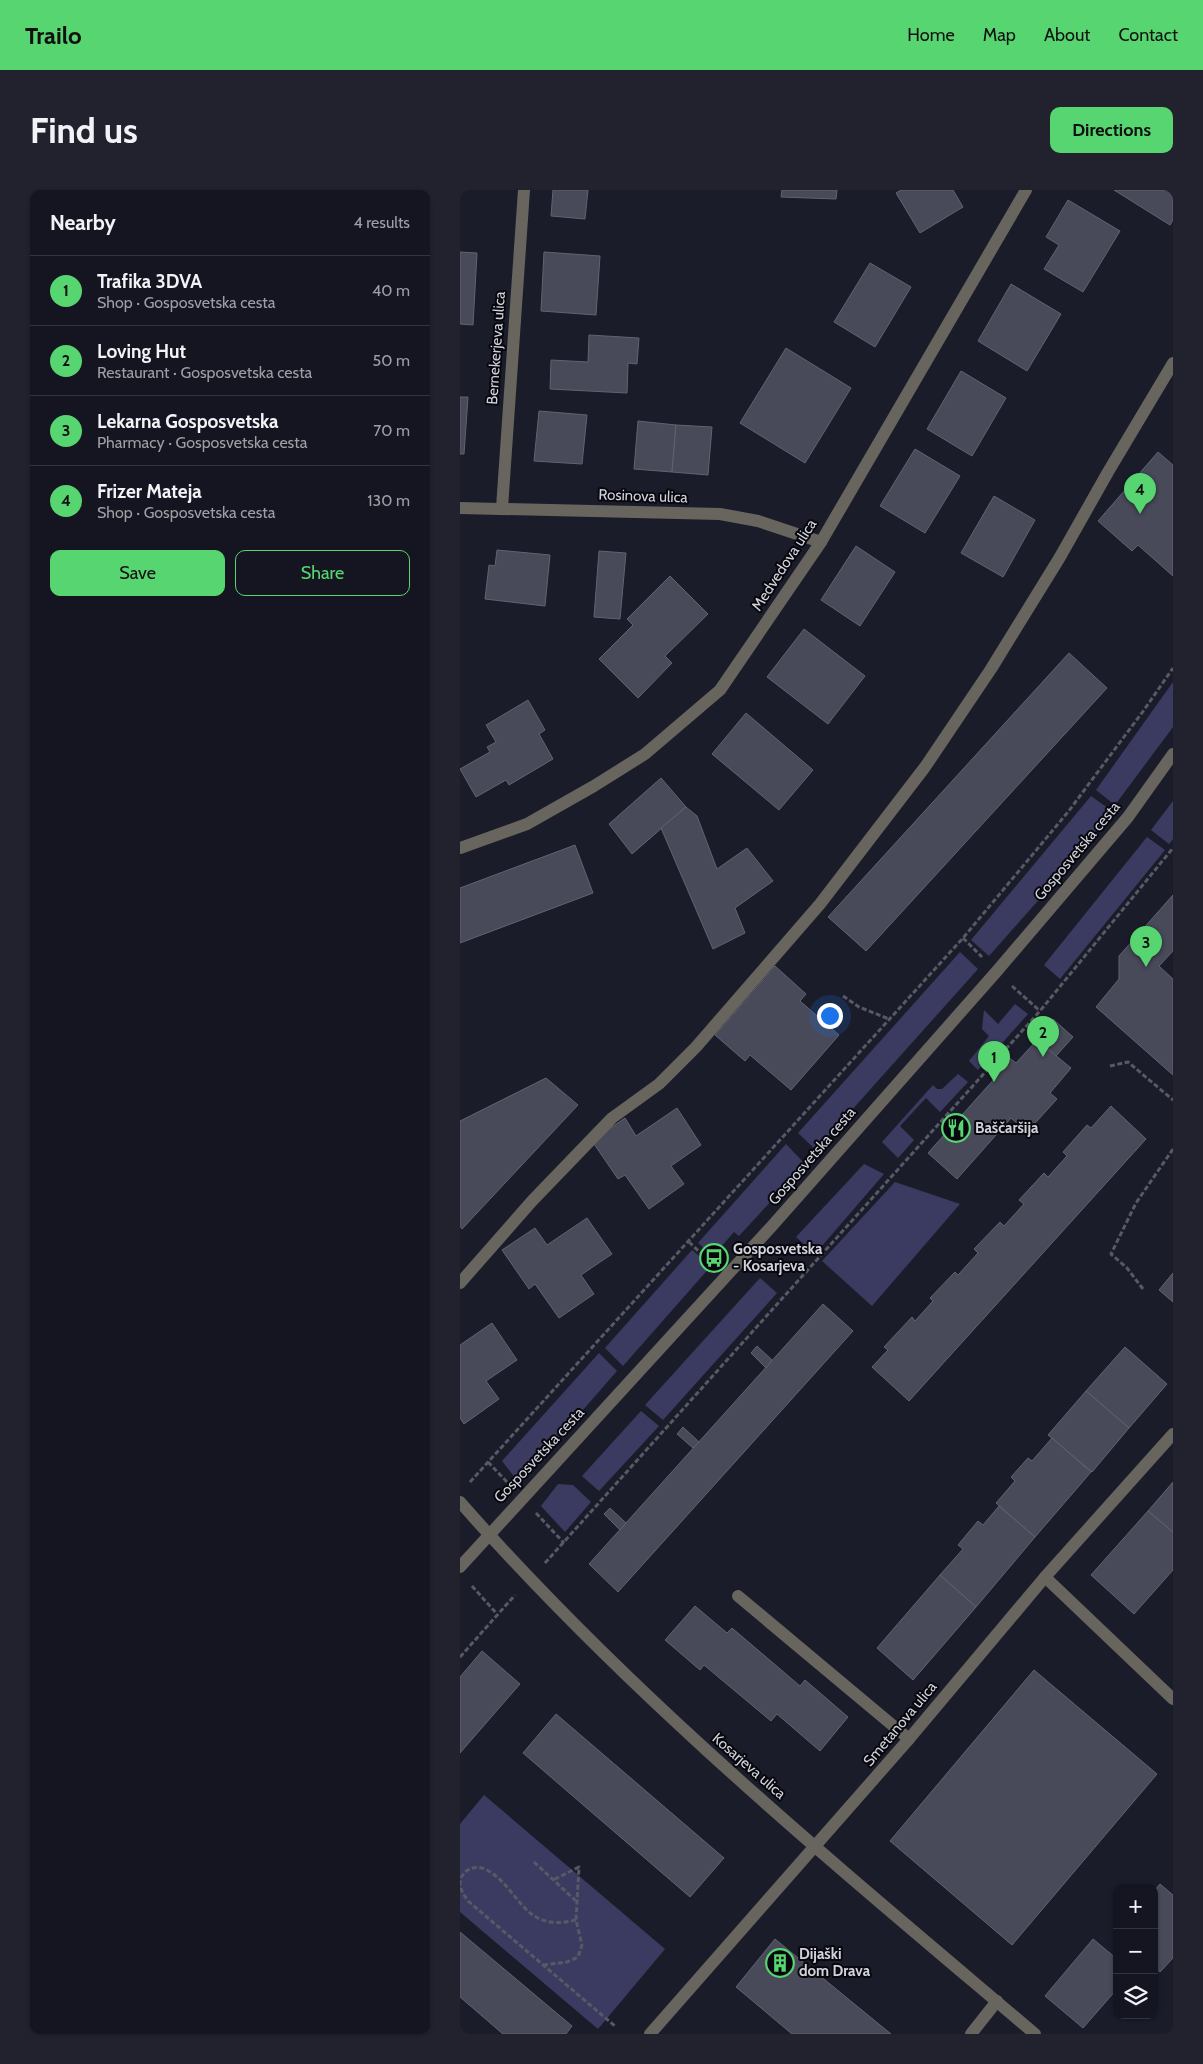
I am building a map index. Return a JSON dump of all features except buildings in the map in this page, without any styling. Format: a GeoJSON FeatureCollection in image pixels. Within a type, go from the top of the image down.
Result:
{"type":"FeatureCollection","features":[{"type":"Feature","properties":{"kind":"street","name":"Bernekerjeva ulica"},"geometry":{"type":"LineString","coordinates":[[502,508],[524,190]]}},
{"type":"Feature","properties":{"kind":"street","name":"Medvedova ulica"},"geometry":{"type":"LineString","coordinates":[[460,848],[527,824],[601,782],[645,754],[720,690],[821,542],[1026,190]]}},
{"type":"Feature","properties":{"kind":"street"},"geometry":{"type":"LineString","coordinates":[[460,1282],[532,1201],[612,1118],[659,1084],[696,1047],[820,904],[925,767],[991,669],[1060,557],[1173,363]]}},
{"type":"Feature","properties":{"kind":"street","name":"Rosinova ulica"},"geometry":{"type":"LineString","coordinates":[[460,508],[720,514],[758,521],[821,542]]}},
{"type":"Feature","properties":{"kind":"street","name":"Gosposvetska cesta"},"geometry":{"type":"LineString","coordinates":[[460,1567],[488,1534],[725,1276],[997,971],[1128,817],[1173,754]]}},
{"type":"Feature","properties":{"kind":"street","name":"Smetanova ulica"},"geometry":{"type":"LineString","coordinates":[[650,2034],[909,1739],[1045,1577],[1173,1434]]}},
{"type":"Feature","properties":{"kind":"street","name":"Kosarjeva ulica"},"geometry":{"type":"LineString","coordinates":[[460,1502],[587,1638],[656,1706],[815,1846],[1035,2034]]}},
{"type":"Feature","properties":{"kind":"street"},"geometry":{"type":"LineString","coordinates":[[1045,1577],[1173,1699]]}},
{"type":"Feature","properties":{"kind":"street"},"geometry":{"type":"LineString","coordinates":[[738,1596],[909,1739]]}},
{"type":"Feature","properties":{"kind":"street"},"geometry":{"type":"LineString","coordinates":[[971,2034],[996,2001]]}},
{"type":"Feature","properties":{"kind":"path"},"geometry":{"type":"LineString","coordinates":[[466,1486],[963,938],[1068,812],[1173,668]]}},
{"type":"Feature","properties":{"kind":"path"},"geometry":{"type":"LineString","coordinates":[[548,1560],[1040,1011],[1173,848]]}},
{"type":"Feature","properties":{"kind":"path"},"geometry":{"type":"LineString","coordinates":[[963,938],[986,961]]}},
{"type":"Feature","properties":{"kind":"path"},"geometry":{"type":"LineString","coordinates":[[1008,982],[1040,1011]]}},
{"type":"Feature","properties":{"kind":"path"},"geometry":{"type":"LineString","coordinates":[[843,996],[859,1008],[889,1019]]}},
{"type":"Feature","properties":{"kind":"path"},"geometry":{"type":"LineString","coordinates":[[1110,1066],[1128,1062],[1173,1100]]}},
{"type":"Feature","properties":{"kind":"path"},"geometry":{"type":"LineString","coordinates":[[1142,1289],[1127,1268],[1111,1254],[1136,1203],[1173,1149]]}},
{"type":"Feature","properties":{"kind":"path"},"geometry":{"type":"LineString","coordinates":[[689,1242],[725,1276]]}},
{"type":"Feature","properties":{"kind":"path"},"geometry":{"type":"LineString","coordinates":[[466,1579],[497,1614]]}},
{"type":"Feature","properties":{"kind":"path"},"geometry":{"type":"LineString","coordinates":[[460,1657],[513,1597]]}},
{"type":"Feature","properties":{"kind":"path"},"geometry":{"type":"LineString","coordinates":[[534,1862],[577,1901]]}},
{"type":"Feature","properties":{"kind":"path"},"geometry":{"type":"LineString","coordinates":[[543,1965],[567,1962],[578,1957],[582,1945],[576,1920],[579,1867],[553,1880]]}},
{"type":"Feature","properties":{"kind":"path"},"geometry":{"type":"LineString","coordinates":[[576,1920],[550,1922],[537,1917],[524,1909],[496,1876],[483,1868],[472,1868],[464,1872],[460,1881],[462,1891],[468,1901],[616,2027]]}},
{"type":"Feature","properties":{"kind":"shaded area"},"geometry":{"type":"Polygon","coordinates":[[[1173,682],[1173,727],[1115,805],[1096,790],[1173,682]]]}},
{"type":"Feature","properties":{"kind":"shaded area"},"geometry":{"type":"Polygon","coordinates":[[[1091,796],[1112,811],[1052,885],[989,956],[971,940],[1091,796]]]}},
{"type":"Feature","properties":{"kind":"shaded area"},"geometry":{"type":"Polygon","coordinates":[[[1173,801],[1173,839],[1169,844],[1151,830],[1173,801]]]}},
{"type":"Feature","properties":{"kind":"shaded area"},"geometry":{"type":"Polygon","coordinates":[[[1147,837],[1165,850],[1060,979],[1044,965],[1147,837]]]}},
{"type":"Feature","properties":{"kind":"shaded area"},"geometry":{"type":"Polygon","coordinates":[[[960,952],[978,969],[816,1150],[798,1133],[960,952]]]}},
{"type":"Feature","properties":{"kind":"shaded area"},"geometry":{"type":"Polygon","coordinates":[[[1015,1004],[1028,1014],[978,1070],[969,1061],[989,1036],[982,1029],[984,1010],[998,1024],[1015,1004]]]}},
{"type":"Feature","properties":{"kind":"shaded area"},"geometry":{"type":"Polygon","coordinates":[[[958,1074],[968,1082],[940,1112],[926,1098],[900,1126],[914,1140],[898,1158],[882,1142],[933,1085],[937,1089],[942,1089],[958,1074]]]}},
{"type":"Feature","properties":{"kind":"shaded area"},"geometry":{"type":"Polygon","coordinates":[[[786,1144],[805,1164],[739,1236],[734,1232],[713,1256],[698,1243],[786,1144]]]}},
{"type":"Feature","properties":{"kind":"shaded area"},"geometry":{"type":"Polygon","coordinates":[[[864,1164],[884,1174],[815,1254],[796,1237],[864,1164]]]}},
{"type":"Feature","properties":{"kind":"shaded area"},"geometry":{"type":"Polygon","coordinates":[[[895,1182],[960,1204],[872,1306],[822,1261],[895,1182]]]}},
{"type":"Feature","properties":{"kind":"shaded area"},"geometry":{"type":"Polygon","coordinates":[[[692,1250],[711,1266],[623,1366],[605,1348],[692,1250]]]}},
{"type":"Feature","properties":{"kind":"shaded area"},"geometry":{"type":"Polygon","coordinates":[[[760,1278],[777,1293],[663,1420],[645,1405],[760,1278]]]}},
{"type":"Feature","properties":{"kind":"shaded area"},"geometry":{"type":"Polygon","coordinates":[[[599,1353],[617,1371],[519,1483],[502,1461],[599,1353]]]}},
{"type":"Feature","properties":{"kind":"shaded area"},"geometry":{"type":"Polygon","coordinates":[[[641,1411],[659,1426],[599,1491],[582,1476],[641,1411]]]}},
{"type":"Feature","properties":{"kind":"shaded area"},"geometry":{"type":"Polygon","coordinates":[[[558,1484],[573,1485],[591,1502],[565,1532],[541,1506],[558,1484]]]}},
{"type":"Feature","properties":{"kind":"shaded area"},"geometry":{"type":"Polygon","coordinates":[[[484,1795],[665,1949],[598,2029],[460,1912],[460,1824],[484,1795]]]}},
{"type":"Feature","properties":{"kind":"place","name":"Frizer Mateja"},"geometry":{"type":"Point","coordinates":[1140,514]}},
{"type":"Feature","properties":{"kind":"place","name":"Lekarna Gosposvetska"},"geometry":{"type":"Point","coordinates":[1146,967]}},
{"type":"Feature","properties":{"kind":"place","name":"Loving Hut"},"geometry":{"type":"Point","coordinates":[1043,1057]}},
{"type":"Feature","properties":{"kind":"place","name":"Trafika 3DVA"},"geometry":{"type":"Point","coordinates":[994,1082]}},
{"type":"Feature","properties":{"kind":"place","name":"Baščaršija"},"geometry":{"type":"Point","coordinates":[956,1128]}},
{"type":"Feature","properties":{"kind":"place","name":"Gosposvetska - Kosarjeva"},"geometry":{"type":"Point","coordinates":[714,1258]}},
{"type":"Feature","properties":{"kind":"place","name":"Dijaški dom Drava"},"geometry":{"type":"Point","coordinates":[780,1963]}}]}
